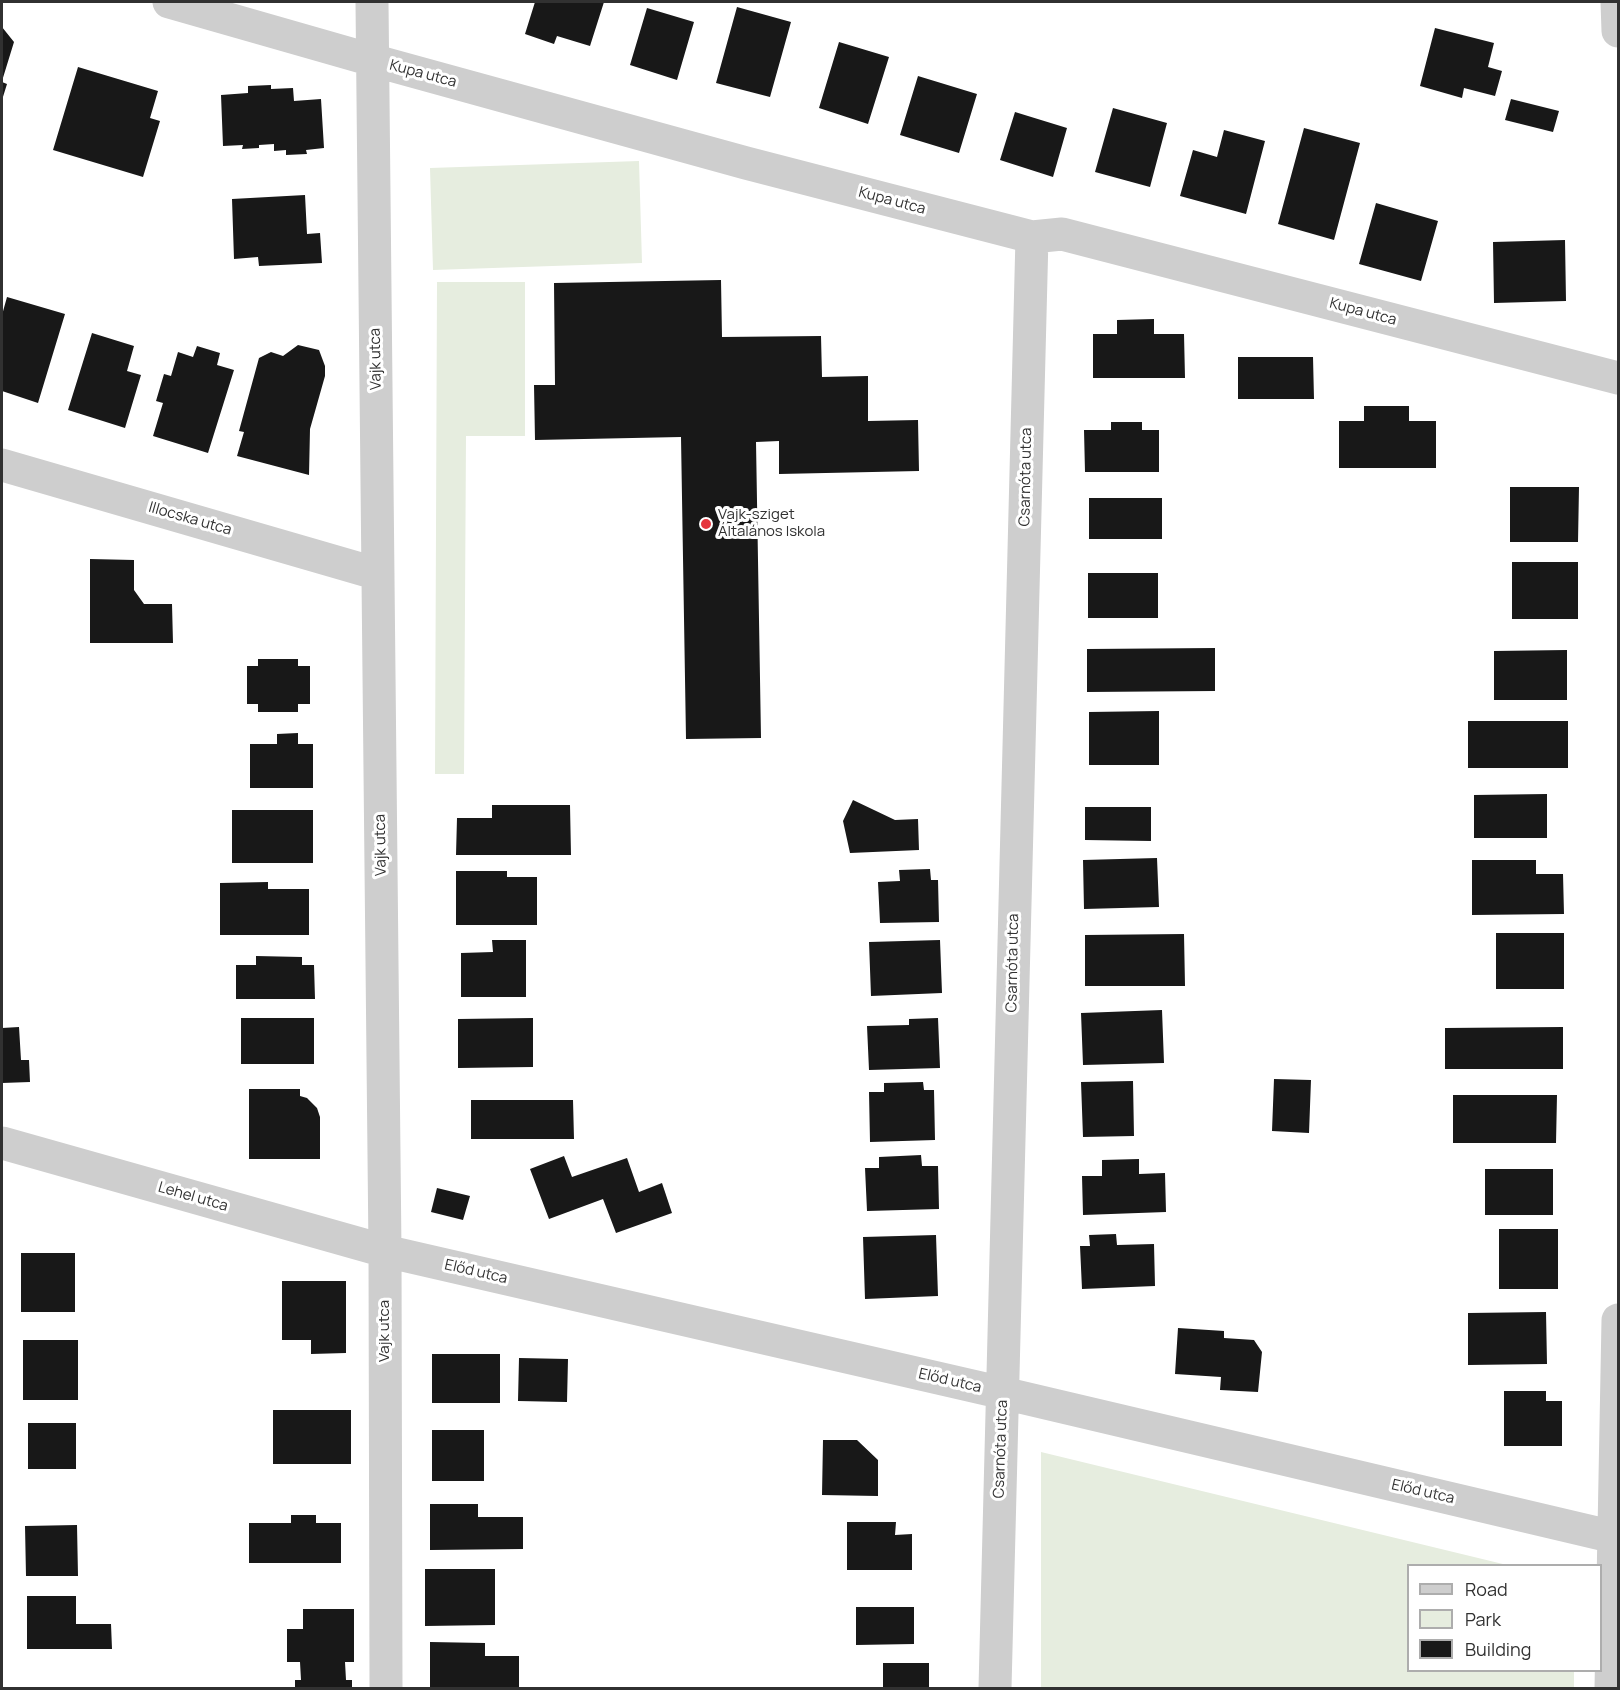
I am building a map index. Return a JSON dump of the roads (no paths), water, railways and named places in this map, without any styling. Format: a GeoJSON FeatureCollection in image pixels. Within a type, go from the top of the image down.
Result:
{"type":"FeatureCollection","features":[{"type":"Feature","properties":{"kind":"street","name":"Kupa utca"},"geometry":{"type":"LineString","coordinates":[[169,2],[746,164],[1032,237],[1062,234],[1618,378]]}},
{"type":"Feature","properties":{"kind":"street","name":"Vajk utca"},"geometry":{"type":"LineString","coordinates":[[372,2],[385,1251],[386,1689]]}},
{"type":"Feature","properties":{"kind":"street"},"geometry":{"type":"LineString","coordinates":[[1617,2],[1618,32]]}},
{"type":"Feature","properties":{"kind":"street","name":"Csarnóta utca"},"geometry":{"type":"LineString","coordinates":[[995,1689],[1032,237]]}},
{"type":"Feature","properties":{"kind":"street","name":"Illocska utca"},"geometry":{"type":"LineString","coordinates":[[2,465],[378,574]]}},
{"type":"Feature","properties":{"kind":"street","name":"Lehel utca"},"geometry":{"type":"LineString","coordinates":[[2,1143],[385,1251]]}},
{"type":"Feature","properties":{"kind":"street","name":"Előd utca"},"geometry":{"type":"LineString","coordinates":[[385,1251],[1003,1393],[1616,1538]]}},
{"type":"Feature","properties":{"kind":"street"},"geometry":{"type":"LineString","coordinates":[[1611,1689],[1616,1538],[1618,1320]]}},
{"type":"Feature","properties":{"kind":"place","name":"Vajk-sziget Általános Iskola"},"geometry":{"type":"Point","coordinates":[706,524]}}]}
